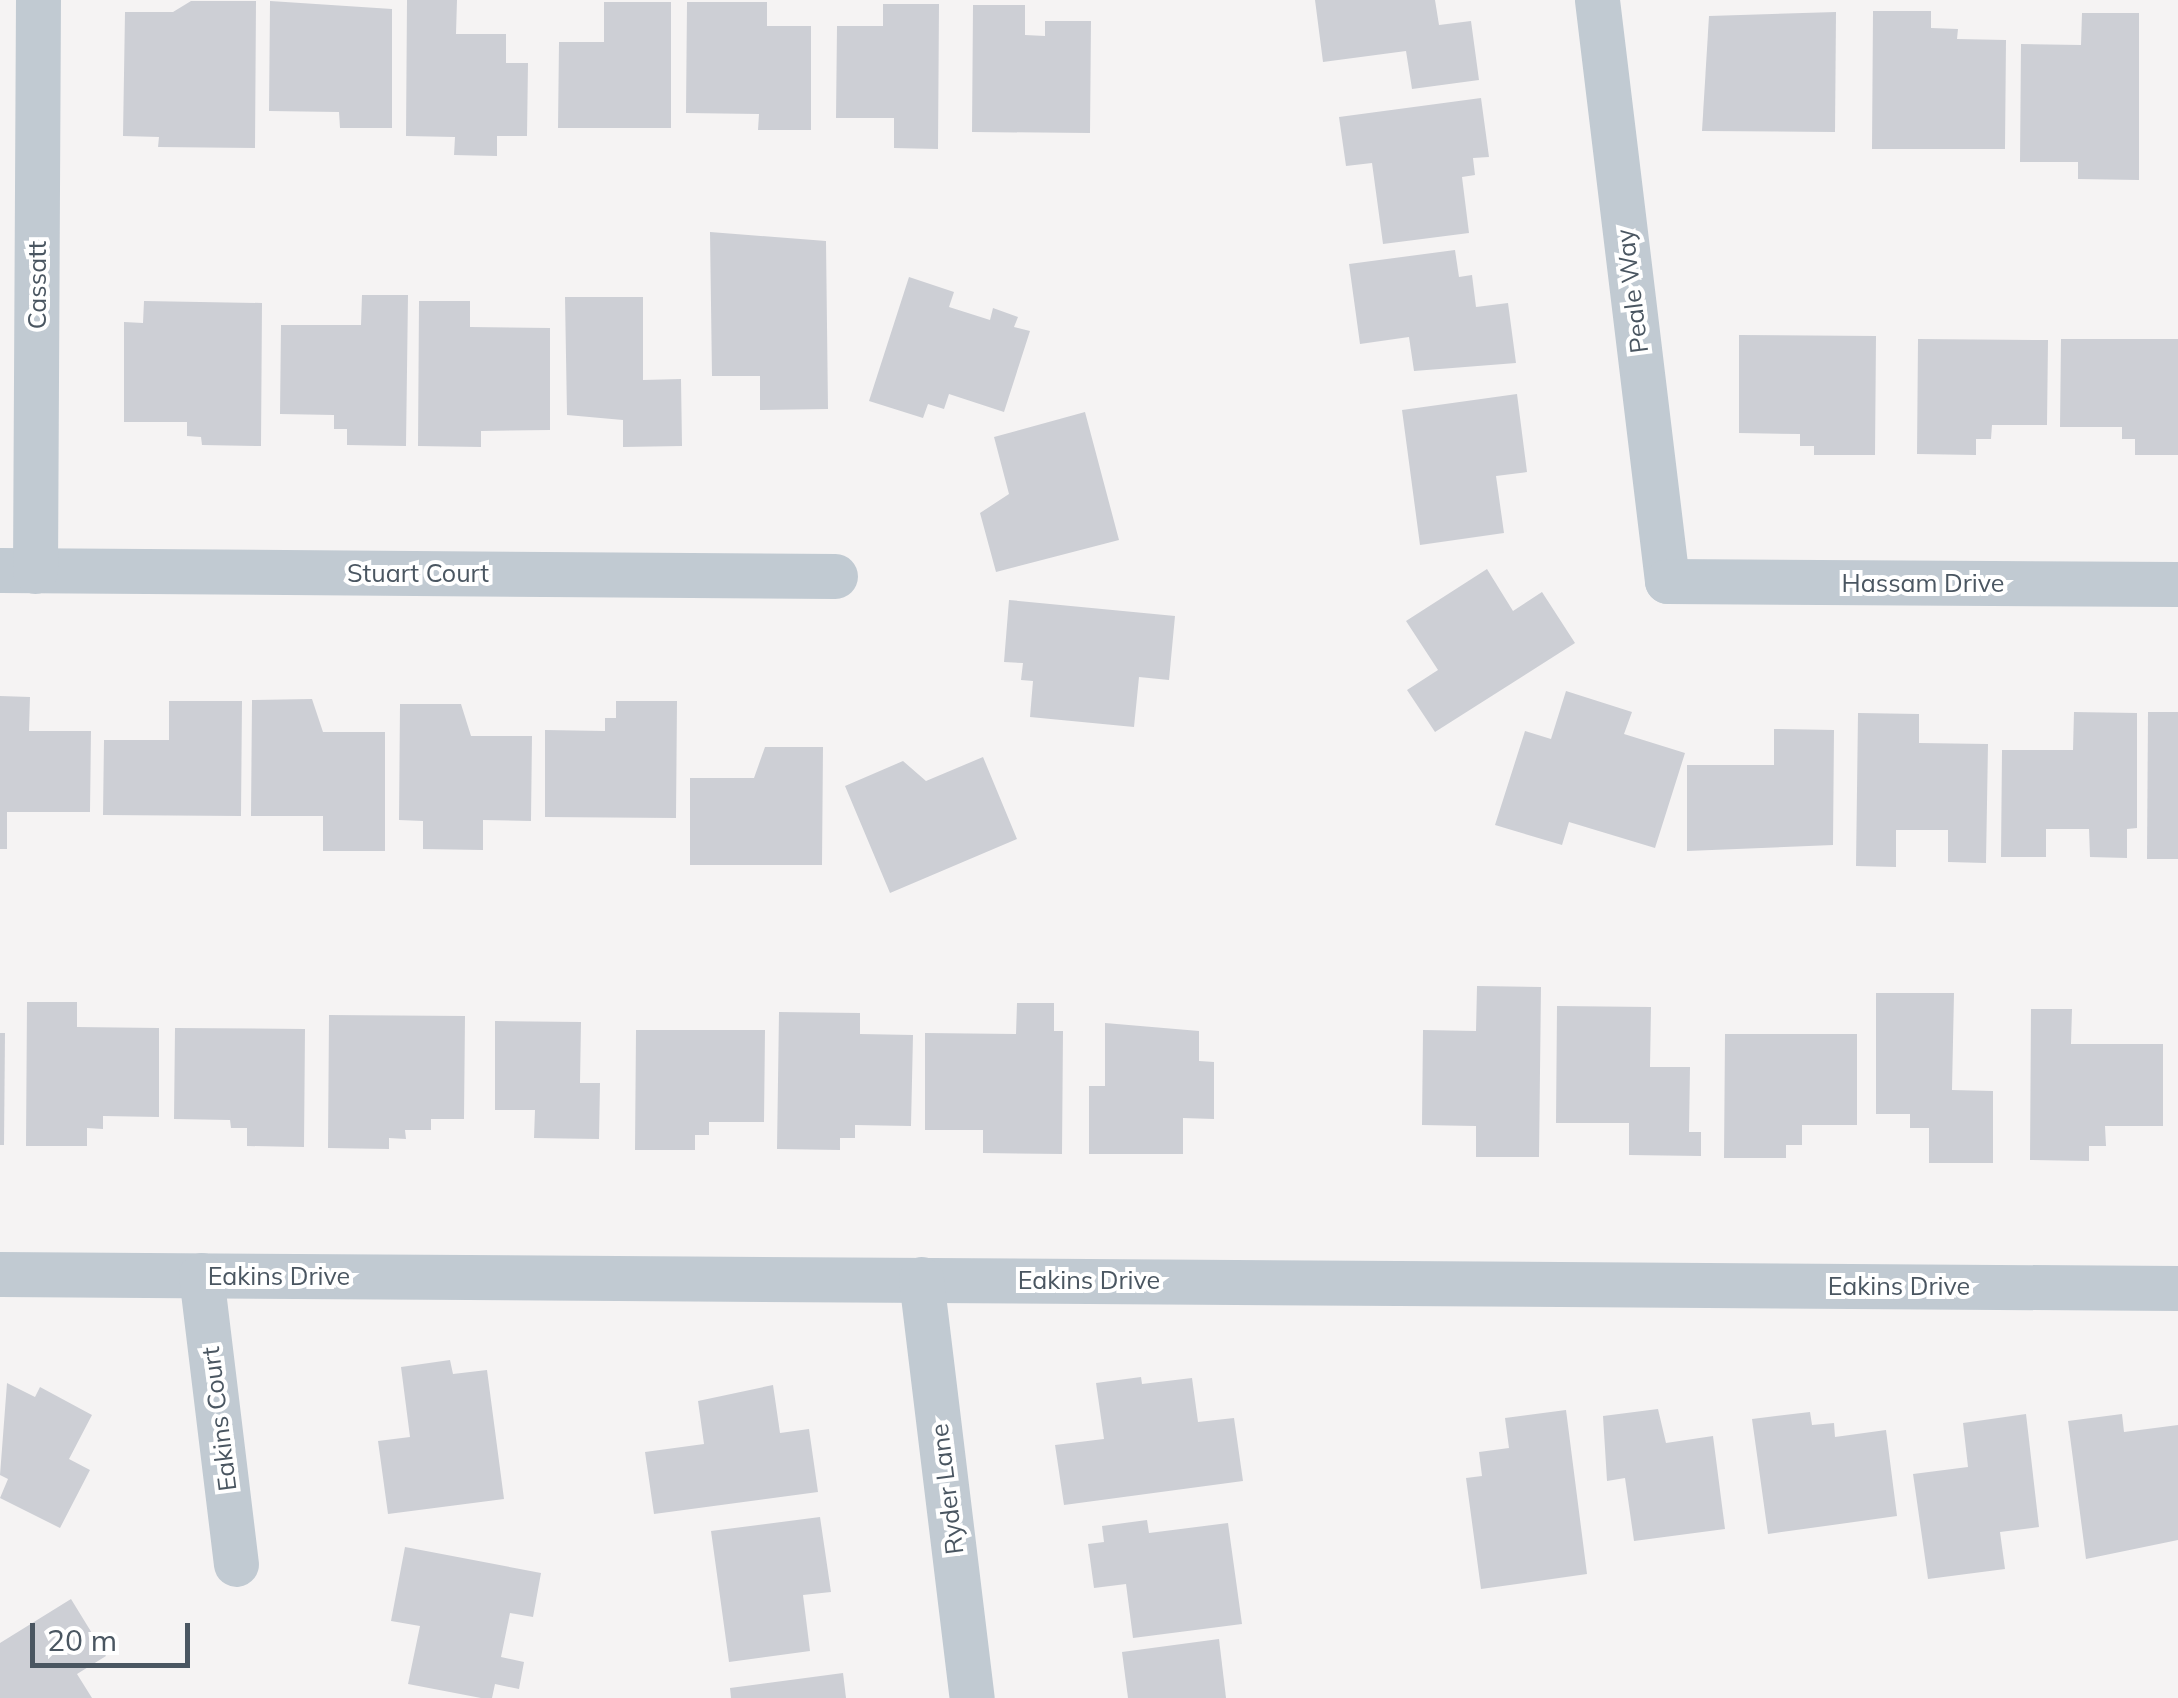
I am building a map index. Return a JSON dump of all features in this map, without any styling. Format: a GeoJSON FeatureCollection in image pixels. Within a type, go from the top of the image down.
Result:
{"type":"FeatureCollection","features":[{"type":"Feature","properties":{"kind":"street","name":"Cassatt"},"geometry":{"type":"LineString","coordinates":[[17,571],[38,0]]}},
{"type":"Feature","properties":{"kind":"street","name":"Peale Way"},"geometry":{"type":"LineString","coordinates":[[1597,0],[1668,581]]}},
{"type":"Feature","properties":{"kind":"street","name":"Stuart Court"},"geometry":{"type":"LineString","coordinates":[[17,571],[835,576]]}},
{"type":"Feature","properties":{"kind":"street","name":"Hassam Drive"},"geometry":{"type":"LineString","coordinates":[[1668,581],[2178,584]]}},
{"type":"Feature","properties":{"kind":"street","name":"Eakins Drive"},"geometry":{"type":"LineString","coordinates":[[0,1274],[2178,1288]]}},
{"type":"Feature","properties":{"kind":"street","name":"Eakins Court"},"geometry":{"type":"LineString","coordinates":[[201,1275],[236,1564]]}},
{"type":"Feature","properties":{"kind":"street","name":"Ryder Lane"},"geometry":{"type":"LineString","coordinates":[[922,1279],[972,1698]]}},
{"type":"Feature","properties":{"kind":"building"},"geometry":{"type":"Polygon","coordinates":[[[407,0],[457,0],[456,34],[506,34],[506,63],[528,63],[527,136],[497,136],[497,156],[454,155],[455,137],[406,136],[407,0]]]}},
{"type":"Feature","properties":{"kind":"building"},"geometry":{"type":"Polygon","coordinates":[[[1315,0],[1435,0],[1439,25],[1471,21],[1479,80],[1412,89],[1406,51],[1323,62],[1315,0]]]}},
{"type":"Feature","properties":{"kind":"building"},"geometry":{"type":"Polygon","coordinates":[[[191,1],[256,1],[255,148],[158,147],[159,137],[123,136],[125,12],[173,12],[191,1]]]}},
{"type":"Feature","properties":{"kind":"building"},"geometry":{"type":"Polygon","coordinates":[[[270,1],[392,9],[392,128],[340,128],[339,112],[269,111],[270,1]]]}},
{"type":"Feature","properties":{"kind":"building"},"geometry":{"type":"Polygon","coordinates":[[[604,2],[671,2],[671,128],[558,128],[559,42],[604,42],[604,2]]]}},
{"type":"Feature","properties":{"kind":"building"},"geometry":{"type":"Polygon","coordinates":[[[687,2],[767,2],[767,26],[811,26],[811,130],[758,130],[759,114],[686,113],[687,2]]]}},
{"type":"Feature","properties":{"kind":"building"},"geometry":{"type":"Polygon","coordinates":[[[883,4],[939,4],[938,149],[894,148],[894,118],[836,118],[837,26],[883,26],[883,4]]]}},
{"type":"Feature","properties":{"kind":"building"},"geometry":{"type":"Polygon","coordinates":[[[973,5],[1025,5],[1025,35],[1045,36],[1045,21],[1091,21],[1090,133],[972,132],[973,5]]]}},
{"type":"Feature","properties":{"kind":"building"},"geometry":{"type":"Polygon","coordinates":[[[1873,11],[1931,11],[1931,28],[1958,29],[1957,39],[2006,40],[2005,149],[1872,149],[1873,11]]]}},
{"type":"Feature","properties":{"kind":"building"},"geometry":{"type":"Polygon","coordinates":[[[1836,12],[1835,132],[1702,131],[1709,16],[1836,12]]]}},
{"type":"Feature","properties":{"kind":"building"},"geometry":{"type":"Polygon","coordinates":[[[2082,13],[2139,13],[2139,180],[2078,179],[2078,162],[2020,162],[2021,44],[2081,45],[2082,13]]]}},
{"type":"Feature","properties":{"kind":"building"},"geometry":{"type":"Polygon","coordinates":[[[1481,98],[1489,157],[1473,158],[1475,175],[1462,177],[1469,233],[1383,244],[1372,163],[1346,166],[1339,117],[1481,98]]]}},
{"type":"Feature","properties":{"kind":"building"},"geometry":{"type":"Polygon","coordinates":[[[710,232],[826,241],[828,409],[760,410],[760,376],[712,376],[710,232]]]}},
{"type":"Feature","properties":{"kind":"building"},"geometry":{"type":"Polygon","coordinates":[[[1455,250],[1459,277],[1472,275],[1476,307],[1508,303],[1516,363],[1414,371],[1409,337],[1360,344],[1349,264],[1455,250]]]}},
{"type":"Feature","properties":{"kind":"building"},"geometry":{"type":"Polygon","coordinates":[[[909,277],[954,292],[949,307],[990,320],[993,308],[1018,317],[1014,327],[1030,331],[1004,412],[949,394],[944,409],[928,404],[923,418],[869,401],[909,277]]]}},
{"type":"Feature","properties":{"kind":"building"},"geometry":{"type":"Polygon","coordinates":[[[362,295],[408,295],[406,446],[347,445],[347,429],[334,429],[334,415],[280,414],[281,325],[361,325],[362,295]]]}},
{"type":"Feature","properties":{"kind":"building"},"geometry":{"type":"Polygon","coordinates":[[[565,297],[643,297],[643,380],[681,379],[682,446],[623,447],[623,420],[567,415],[565,297]]]}},
{"type":"Feature","properties":{"kind":"building"},"geometry":{"type":"Polygon","coordinates":[[[144,301],[262,303],[261,446],[202,445],[201,437],[187,436],[187,422],[124,422],[124,322],[143,323],[144,301]]]}},
{"type":"Feature","properties":{"kind":"building"},"geometry":{"type":"Polygon","coordinates":[[[419,301],[470,301],[470,327],[550,328],[550,430],[481,431],[481,447],[418,446],[419,301]]]}},
{"type":"Feature","properties":{"kind":"building"},"geometry":{"type":"Polygon","coordinates":[[[1739,335],[1876,336],[1875,455],[1814,455],[1814,446],[1800,446],[1800,434],[1739,433],[1739,335]]]}},
{"type":"Feature","properties":{"kind":"building"},"geometry":{"type":"Polygon","coordinates":[[[1918,339],[2048,340],[2047,425],[1992,425],[1991,439],[1976,439],[1976,455],[1917,454],[1918,339]]]}},
{"type":"Feature","properties":{"kind":"building"},"geometry":{"type":"Polygon","coordinates":[[[2061,339],[2178,339],[2178,455],[2135,455],[2135,439],[2122,439],[2122,427],[2060,427],[2061,339]]]}},
{"type":"Feature","properties":{"kind":"building"},"geometry":{"type":"Polygon","coordinates":[[[1517,394],[1527,472],[1496,476],[1504,533],[1420,545],[1402,410],[1517,394]]]}},
{"type":"Feature","properties":{"kind":"building"},"geometry":{"type":"Polygon","coordinates":[[[1085,412],[1119,540],[996,572],[980,513],[1009,494],[994,437],[1085,412]]]}},
{"type":"Feature","properties":{"kind":"building"},"geometry":{"type":"Polygon","coordinates":[[[1487,569],[1513,611],[1542,592],[1575,643],[1435,732],[1407,690],[1438,670],[1406,621],[1487,569]]]}},
{"type":"Feature","properties":{"kind":"building"},"geometry":{"type":"Polygon","coordinates":[[[1009,600],[1175,616],[1169,680],[1139,677],[1134,727],[1030,717],[1033,681],[1021,680],[1023,663],[1004,662],[1009,600]]]}},
{"type":"Feature","properties":{"kind":"building"},"geometry":{"type":"Polygon","coordinates":[[[1566,691],[1632,712],[1624,734],[1685,753],[1655,848],[1569,822],[1562,845],[1495,825],[1525,731],[1551,739],[1566,691]]]}},
{"type":"Feature","properties":{"kind":"building"},"geometry":{"type":"Polygon","coordinates":[[[0,696],[30,697],[29,731],[91,731],[90,812],[7,812],[7,849],[0,849],[0,696]]]}},
{"type":"Feature","properties":{"kind":"building"},"geometry":{"type":"Polygon","coordinates":[[[312,699],[323,732],[385,732],[385,851],[323,851],[323,816],[251,816],[252,700],[312,699]]]}},
{"type":"Feature","properties":{"kind":"building"},"geometry":{"type":"Polygon","coordinates":[[[169,701],[242,701],[241,816],[103,815],[104,740],[169,740],[169,701]]]}},
{"type":"Feature","properties":{"kind":"building"},"geometry":{"type":"Polygon","coordinates":[[[616,701],[677,701],[676,818],[545,817],[545,730],[605,731],[605,718],[616,718],[616,701]]]}},
{"type":"Feature","properties":{"kind":"building"},"geometry":{"type":"Polygon","coordinates":[[[400,704],[461,704],[471,736],[532,736],[531,821],[483,820],[483,850],[423,849],[423,821],[399,820],[400,704]]]}},
{"type":"Feature","properties":{"kind":"building"},"geometry":{"type":"Polygon","coordinates":[[[2074,712],[2137,713],[2137,828],[2127,829],[2127,858],[2090,857],[2089,829],[2046,829],[2046,857],[2001,857],[2002,750],[2073,750],[2074,712]]]}},
{"type":"Feature","properties":{"kind":"building"},"geometry":{"type":"Polygon","coordinates":[[[2148,712],[2178,712],[2178,859],[2147,859],[2148,712]]]}},
{"type":"Feature","properties":{"kind":"building"},"geometry":{"type":"Polygon","coordinates":[[[1858,713],[1919,714],[1919,743],[1988,744],[1986,863],[1948,862],[1948,830],[1896,830],[1896,867],[1856,866],[1858,713]]]}},
{"type":"Feature","properties":{"kind":"building"},"geometry":{"type":"Polygon","coordinates":[[[1774,729],[1834,730],[1833,845],[1687,851],[1687,765],[1774,765],[1774,729]]]}},
{"type":"Feature","properties":{"kind":"building"},"geometry":{"type":"Polygon","coordinates":[[[765,747],[823,747],[822,865],[690,865],[690,778],[754,778],[765,747]]]}},
{"type":"Feature","properties":{"kind":"building"},"geometry":{"type":"Polygon","coordinates":[[[983,757],[1017,839],[890,893],[845,786],[903,761],[926,781],[983,757]]]}},
{"type":"Feature","properties":{"kind":"building"},"geometry":{"type":"Polygon","coordinates":[[[1477,986],[1541,987],[1539,1157],[1476,1157],[1476,1126],[1422,1125],[1423,1030],[1476,1031],[1477,986]]]}},
{"type":"Feature","properties":{"kind":"building"},"geometry":{"type":"Polygon","coordinates":[[[1876,993],[1954,993],[1952,1090],[1993,1091],[1993,1163],[1929,1163],[1929,1128],[1910,1128],[1910,1114],[1876,1114],[1876,993]]]}},
{"type":"Feature","properties":{"kind":"building"},"geometry":{"type":"Polygon","coordinates":[[[27,1002],[77,1002],[77,1027],[159,1028],[159,1117],[103,1116],[103,1129],[87,1128],[87,1146],[26,1146],[27,1002]]]}},
{"type":"Feature","properties":{"kind":"building"},"geometry":{"type":"Polygon","coordinates":[[[1017,1003],[1054,1003],[1054,1031],[1063,1031],[1062,1154],[983,1153],[983,1130],[925,1130],[925,1033],[1016,1034],[1017,1003]]]}},
{"type":"Feature","properties":{"kind":"building"},"geometry":{"type":"Polygon","coordinates":[[[1557,1006],[1651,1007],[1650,1067],[1690,1067],[1689,1132],[1701,1132],[1701,1156],[1629,1155],[1629,1123],[1556,1123],[1557,1006]]]}},
{"type":"Feature","properties":{"kind":"building"},"geometry":{"type":"Polygon","coordinates":[[[2031,1009],[2072,1009],[2071,1044],[2163,1044],[2163,1126],[2105,1126],[2106,1146],[2089,1146],[2089,1161],[2030,1160],[2031,1009]]]}},
{"type":"Feature","properties":{"kind":"building"},"geometry":{"type":"Polygon","coordinates":[[[779,1012],[860,1013],[860,1034],[913,1035],[911,1126],[855,1125],[855,1138],[840,1138],[840,1150],[777,1149],[779,1012]]]}},
{"type":"Feature","properties":{"kind":"building"},"geometry":{"type":"Polygon","coordinates":[[[329,1015],[465,1016],[464,1119],[431,1119],[431,1130],[405,1130],[406,1139],[389,1138],[389,1149],[328,1148],[329,1015]]]}},
{"type":"Feature","properties":{"kind":"building"},"geometry":{"type":"Polygon","coordinates":[[[495,1021],[581,1022],[580,1083],[600,1083],[599,1139],[534,1138],[535,1110],[495,1110],[495,1021]]]}},
{"type":"Feature","properties":{"kind":"building"},"geometry":{"type":"Polygon","coordinates":[[[1105,1023],[1199,1031],[1199,1061],[1214,1062],[1214,1119],[1183,1118],[1183,1154],[1089,1154],[1089,1086],[1105,1086],[1105,1023]]]}},
{"type":"Feature","properties":{"kind":"building"},"geometry":{"type":"Polygon","coordinates":[[[175,1028],[305,1029],[304,1147],[247,1146],[247,1128],[231,1128],[230,1120],[174,1119],[175,1028]]]}},
{"type":"Feature","properties":{"kind":"building"},"geometry":{"type":"Polygon","coordinates":[[[636,1030],[765,1030],[764,1122],[709,1122],[709,1135],[695,1135],[695,1150],[635,1150],[636,1030]]]}},
{"type":"Feature","properties":{"kind":"building"},"geometry":{"type":"Polygon","coordinates":[[[0,1033],[5,1033],[4,1145],[0,1145],[0,1033]]]}},
{"type":"Feature","properties":{"kind":"building"},"geometry":{"type":"Polygon","coordinates":[[[1725,1034],[1857,1034],[1857,1125],[1802,1125],[1802,1145],[1786,1145],[1786,1158],[1724,1158],[1725,1034]]]}},
{"type":"Feature","properties":{"kind":"building"},"geometry":{"type":"Polygon","coordinates":[[[450,1360],[453,1374],[487,1370],[504,1499],[388,1514],[378,1441],[410,1437],[401,1367],[450,1360]]]}},
{"type":"Feature","properties":{"kind":"building"},"geometry":{"type":"Polygon","coordinates":[[[1141,1377],[1142,1384],[1192,1378],[1198,1422],[1234,1418],[1243,1481],[1064,1505],[1055,1445],[1104,1439],[1096,1383],[1141,1377]]]}},
{"type":"Feature","properties":{"kind":"building"},"geometry":{"type":"Polygon","coordinates":[[[7,1383],[35,1397],[40,1387],[92,1415],[69,1459],[90,1470],[60,1528],[0,1498],[8,1479],[0,1475],[7,1383]]]}},
{"type":"Feature","properties":{"kind":"building"},"geometry":{"type":"Polygon","coordinates":[[[773,1385],[780,1433],[809,1429],[818,1492],[654,1514],[645,1452],[704,1444],[698,1401],[773,1385]]]}},
{"type":"Feature","properties":{"kind":"building"},"geometry":{"type":"Polygon","coordinates":[[[1658,1409],[1666,1443],[1713,1436],[1725,1529],[1634,1541],[1625,1478],[1607,1481],[1603,1416],[1658,1409]]]}},
{"type":"Feature","properties":{"kind":"building"},"geometry":{"type":"Polygon","coordinates":[[[1566,1410],[1587,1574],[1481,1589],[1466,1478],[1482,1476],[1479,1452],[1509,1448],[1505,1418],[1566,1410]]]}},
{"type":"Feature","properties":{"kind":"building"},"geometry":{"type":"Polygon","coordinates":[[[1810,1412],[1812,1425],[1834,1423],[1835,1437],[1886,1430],[1897,1516],[1768,1534],[1752,1419],[1810,1412]]]}},
{"type":"Feature","properties":{"kind":"building"},"geometry":{"type":"Polygon","coordinates":[[[2026,1414],[2039,1527],[2000,1532],[2005,1569],[1928,1579],[1913,1474],[1968,1467],[1963,1423],[2026,1414]]]}},
{"type":"Feature","properties":{"kind":"building"},"geometry":{"type":"Polygon","coordinates":[[[2122,1414],[2124,1432],[2178,1425],[2178,1540],[2086,1559],[2068,1421],[2122,1414]]]}},
{"type":"Feature","properties":{"kind":"building"},"geometry":{"type":"Polygon","coordinates":[[[820,1517],[831,1592],[803,1595],[810,1651],[729,1662],[711,1531],[820,1517]]]}},
{"type":"Feature","properties":{"kind":"building"},"geometry":{"type":"Polygon","coordinates":[[[1147,1520],[1149,1533],[1228,1523],[1242,1624],[1133,1638],[1126,1584],[1094,1588],[1088,1544],[1104,1542],[1102,1526],[1147,1520]]]}},
{"type":"Feature","properties":{"kind":"building"},"geometry":{"type":"Polygon","coordinates":[[[405,1547],[541,1573],[533,1617],[510,1613],[501,1657],[524,1662],[519,1689],[495,1684],[492,1698],[481,1698],[408,1684],[420,1626],[391,1621],[405,1547]]]}},
{"type":"Feature","properties":{"kind":"building"},"geometry":{"type":"Polygon","coordinates":[[[71,1599],[106,1656],[77,1674],[92,1698],[0,1698],[0,1643],[71,1599]]]}},
{"type":"Feature","properties":{"kind":"building"},"geometry":{"type":"Polygon","coordinates":[[[1219,1639],[1226,1698],[1128,1698],[1122,1652],[1219,1639]]]}},
{"type":"Feature","properties":{"kind":"building"},"geometry":{"type":"Polygon","coordinates":[[[843,1673],[846,1698],[731,1698],[730,1688],[843,1673]]]}}]}
